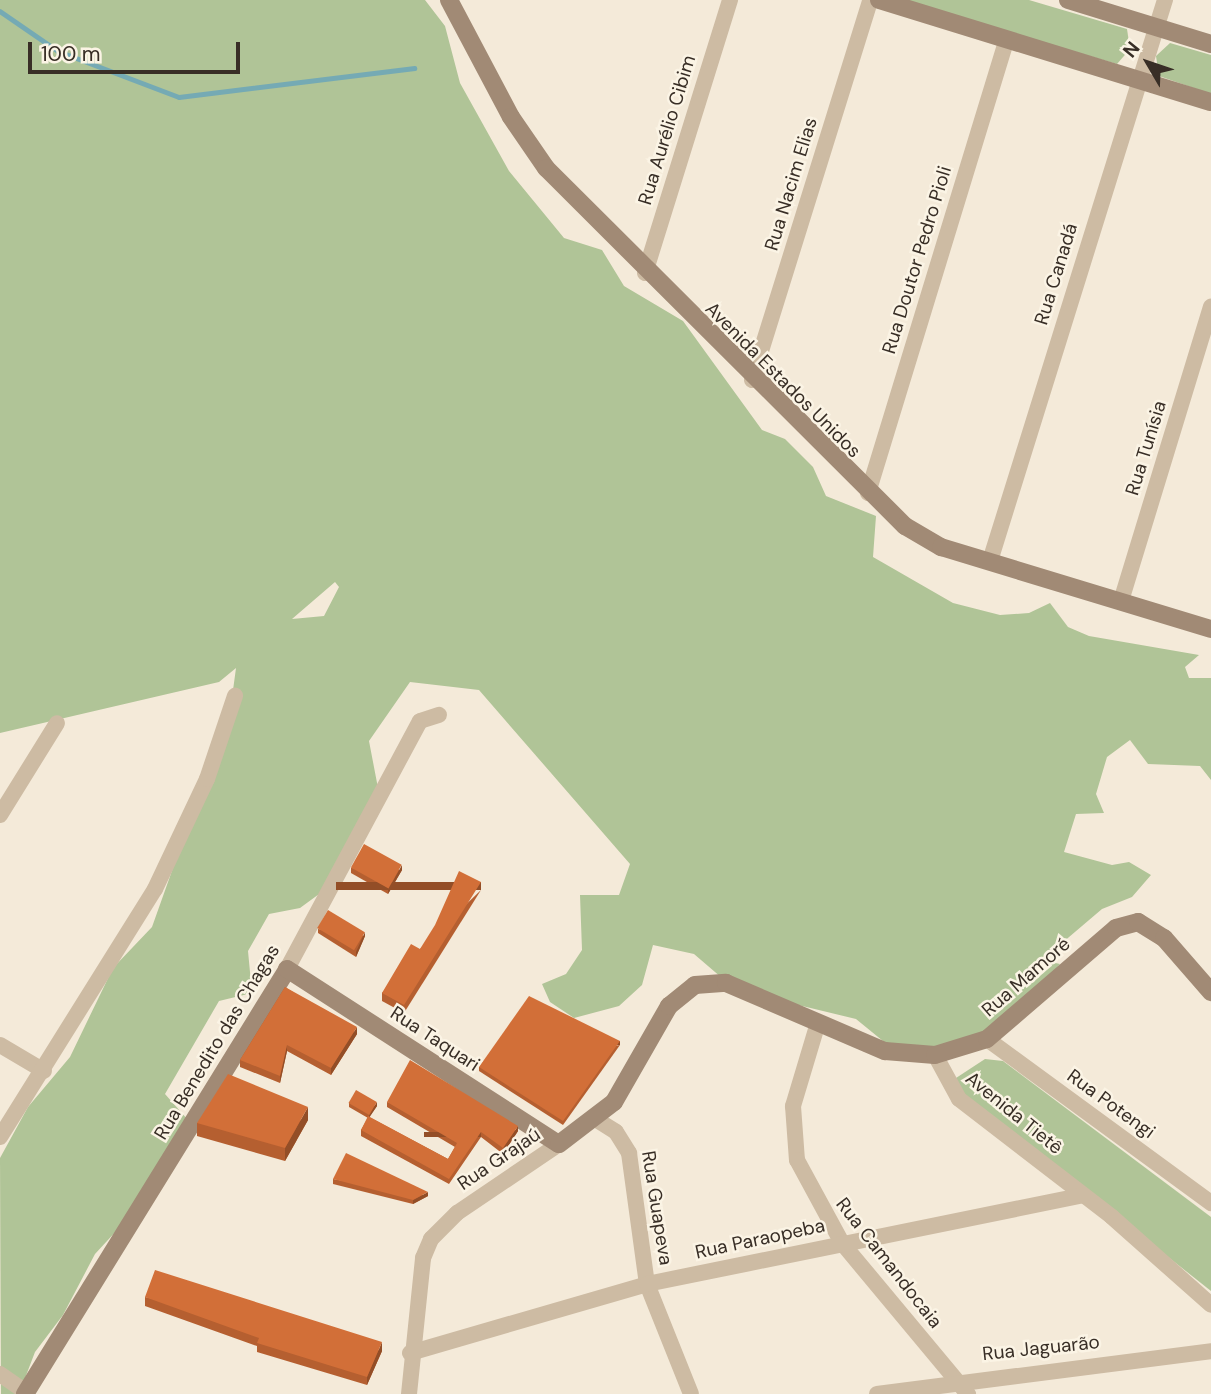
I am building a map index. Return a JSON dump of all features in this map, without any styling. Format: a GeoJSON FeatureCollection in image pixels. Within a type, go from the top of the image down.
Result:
{"type":"FeatureCollection","features":[{"type":"Feature","properties":{"kind":"street","name":"Avenida Estados Unidos"},"geometry":{"type":"LineString","coordinates":[[449,0],[511,117],[546,167],[645,273],[868,493],[941,547],[1211,629]]}},
{"type":"Feature","properties":{"kind":"street","name":"Rua Aurélio Cibim"},"geometry":{"type":"LineString","coordinates":[[645,273],[730,0]]}},
{"type":"Feature","properties":{"kind":"street","name":"Rua Nacim Elias"},"geometry":{"type":"LineString","coordinates":[[752,380],[870,0]]}},
{"type":"Feature","properties":{"kind":"street"},"geometry":{"type":"LineString","coordinates":[[879,0],[1211,102]]}},
{"type":"Feature","properties":{"kind":"street"},"geometry":{"type":"LineString","coordinates":[[1068,0],[1211,44]]}},
{"type":"Feature","properties":{"kind":"street","name":"Rua Canadá"},"geometry":{"type":"LineString","coordinates":[[990,561],[1165,0]]}},
{"type":"Feature","properties":{"kind":"street","name":"Rua Doutor Pedro Pioli"},"geometry":{"type":"LineString","coordinates":[[868,493],[1007,39]]}},
{"type":"Feature","properties":{"kind":"street","name":"Rua Tunísia"},"geometry":{"type":"LineString","coordinates":[[1121,601],[1211,306]]}},
{"type":"Feature","properties":{"kind":"street"},"geometry":{"type":"LineString","coordinates":[[0,1137],[44,1071],[155,889],[207,779],[235,696]]}},
{"type":"Feature","properties":{"kind":"street","name":"Rua Benedito das Chagas"},"geometry":{"type":"LineString","coordinates":[[25,1393],[287,969],[420,721],[439,715]]}},
{"type":"Feature","properties":{"kind":"street"},"geometry":{"type":"LineString","coordinates":[[0,815],[57,723]]}},
{"type":"Feature","properties":{"kind":"street","name":"Rua Mamoré"},"geometry":{"type":"LineString","coordinates":[[935,1055],[987,1039],[1116,928],[1138,922],[1164,938],[1211,992]]}},
{"type":"Feature","properties":{"kind":"street","name":"Rua Taquari"},"geometry":{"type":"LineString","coordinates":[[287,969],[559,1144]]}},
{"type":"Feature","properties":{"kind":"street"},"geometry":{"type":"LineString","coordinates":[[597,1120],[668,1006],[695,985],[726,983],[817,1026],[885,1051],[935,1055]]}},
{"type":"Feature","properties":{"kind":"street","name":"Rua Camandocaia"},"geometry":{"type":"LineString","coordinates":[[817,1026],[792,1130],[811,1194],[842,1243],[968,1394]]}},
{"type":"Feature","properties":{"kind":"street","name":"Rua Potengi"},"geometry":{"type":"LineString","coordinates":[[987,1039],[1211,1203]]}},
{"type":"Feature","properties":{"kind":"street"},"geometry":{"type":"LineString","coordinates":[[0,1045],[44,1071]]}},
{"type":"Feature","properties":{"kind":"street","name":"Avenida Tietê"},"geometry":{"type":"LineString","coordinates":[[935,1055],[959,1099],[1083,1195],[1211,1305]]}},
{"type":"Feature","properties":{"kind":"street","name":"Rua Grajaú"},"geometry":{"type":"LineString","coordinates":[[410,1353],[431,1239],[457,1213],[597,1120]]}},
{"type":"Feature","properties":{"kind":"street","name":"Rua Guapeva"},"geometry":{"type":"LineString","coordinates":[[597,1120],[616,1132],[629,1153],[647,1283],[691,1394]]}},
{"type":"Feature","properties":{"kind":"street","name":"Rua Paraopeba"},"geometry":{"type":"LineString","coordinates":[[410,1353],[647,1283],[1083,1195]]}},
{"type":"Feature","properties":{"kind":"street","name":"Rua Jaguarão"},"geometry":{"type":"LineString","coordinates":[[877,1394],[954,1379],[1211,1350]]}},
{"type":"Feature","properties":{"kind":"street"},"geometry":{"type":"LineString","coordinates":[[408,1394],[410,1353]]}},
{"type":"Feature","properties":{"kind":"street"},"geometry":{"type":"LineString","coordinates":[[0,1374],[25,1393]]}},
{"type":"Feature","properties":{"kind":"green space"},"geometry":{"type":"Polygon","coordinates":[[[0,0],[425,0],[445,26],[460,83],[509,171],[564,238],[602,250],[624,286],[683,321],[762,430],[785,439],[813,467],[826,496],[876,516],[873,557],[953,603],[1000,615],[1029,613],[1050,603],[1068,627],[1089,636],[1199,655],[1185,667],[1189,678],[1211,678],[1211,780],[1200,766],[1148,764],[1130,740],[1107,757],[1096,794],[1104,813],[1076,814],[1064,852],[1112,865],[1129,862],[1151,875],[1132,897],[1102,909],[1042,960],[1060,964],[1028,1002],[992,1033],[945,1049],[894,1050],[856,1019],[736,990],[694,954],[653,945],[642,985],[619,1006],[574,1018],[550,1002],[542,984],[566,974],[582,950],[580,895],[619,895],[630,864],[479,690],[410,682],[369,741],[378,788],[330,886],[300,908],[269,914],[248,951],[252,993],[219,1001],[165,1094],[195,1128],[155,1189],[95,1254],[63,1315],[35,1352],[19,1394],[1,1394],[0,1158],[28,1107],[70,1057],[113,968],[152,927],[231,705],[236,668],[219,682],[0,733],[0,0]],[[335,582],[292,619],[324,616],[339,587],[335,582]]]}},
{"type":"Feature","properties":{"kind":"green space"},"geometry":{"type":"Polygon","coordinates":[[[897,0],[1029,0],[1127,29],[1130,49],[1117,64],[897,0]]]}},
{"type":"Feature","properties":{"kind":"green space"},"geometry":{"type":"Polygon","coordinates":[[[1170,43],[1211,55],[1211,94],[1159,76],[1156,56],[1170,43]]]}},
{"type":"Feature","properties":{"kind":"green space"},"geometry":{"type":"Polygon","coordinates":[[[985,1059],[1003,1061],[1211,1217],[1211,1291],[955,1088],[956,1078],[985,1059]]]}},
{"type":"Feature","properties":{"kind":"building"},"geometry":{"type":"Polygon","coordinates":[[[364,844],[402,865],[389,888],[351,868],[364,844]]]}},
{"type":"Feature","properties":{"kind":"building"},"geometry":{"type":"Polygon","coordinates":[[[459,871],[481,882],[404,1005],[382,993],[411,944],[420,949],[435,925],[459,871]]]}},
{"type":"Feature","properties":{"kind":"building"},"geometry":{"type":"Polygon","coordinates":[[[328,910],[365,932],[354,950],[317,928],[328,910]]]}},
{"type":"Feature","properties":{"kind":"building"},"geometry":{"type":"Polygon","coordinates":[[[285,987],[357,1027],[331,1068],[287,1045],[280,1076],[240,1060],[285,987]]]}},
{"type":"Feature","properties":{"kind":"building"},"geometry":{"type":"Polygon","coordinates":[[[529,996],[620,1041],[563,1121],[479,1067],[529,996]]]}},
{"type":"Feature","properties":{"kind":"building"},"geometry":{"type":"Polygon","coordinates":[[[410,1060],[518,1126],[503,1148],[481,1132],[449,1179],[361,1130],[368,1116],[448,1159],[457,1143],[387,1102],[410,1060]]]}},
{"type":"Feature","properties":{"kind":"building"},"geometry":{"type":"Polygon","coordinates":[[[228,1074],[308,1107],[285,1148],[197,1123],[228,1074]]]}},
{"type":"Feature","properties":{"kind":"building"},"geometry":{"type":"Polygon","coordinates":[[[356,1090],[377,1102],[369,1115],[349,1103],[356,1090]]]}},
{"type":"Feature","properties":{"kind":"building"},"geometry":{"type":"Polygon","coordinates":[[[346,1153],[428,1192],[413,1200],[333,1179],[346,1153]]]}},
{"type":"Feature","properties":{"kind":"building"},"geometry":{"type":"Polygon","coordinates":[[[155,1270],[382,1342],[367,1377],[257,1343],[259,1338],[145,1297],[155,1270]]]}},
{"type":"Feature","properties":{"kind":"waterway"},"geometry":{"type":"LineString","coordinates":[[0,11],[58,51],[179,97],[414,68]]}}]}
